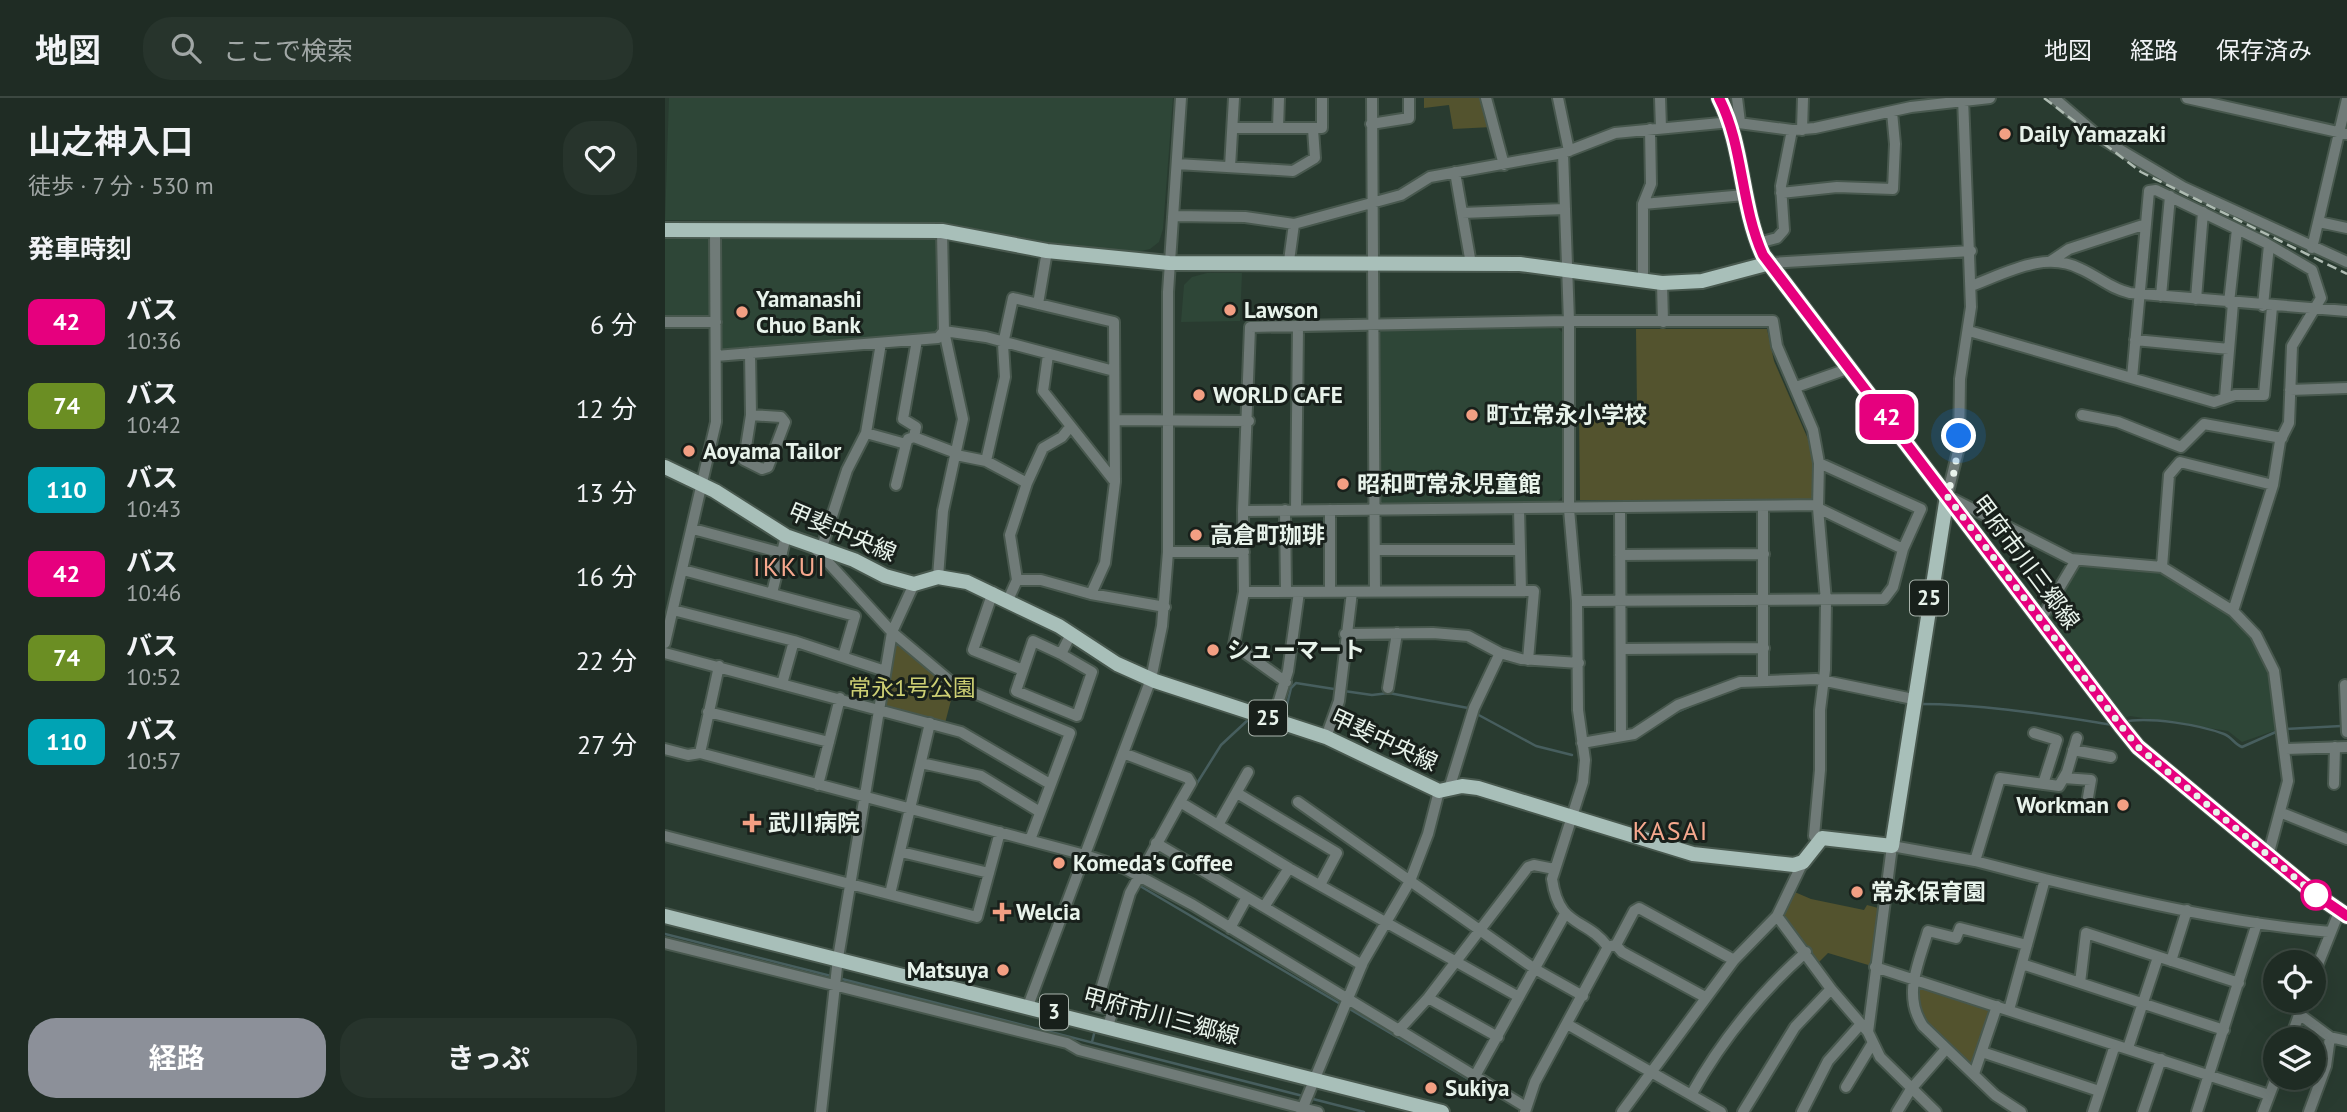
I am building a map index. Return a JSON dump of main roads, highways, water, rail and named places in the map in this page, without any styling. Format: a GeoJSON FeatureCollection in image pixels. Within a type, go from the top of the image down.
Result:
{"type":"FeatureCollection","features":[{"type":"Feature","properties":{"kind":"main road","name":"甲府市川三郷線"},"geometry":{"type":"LineString","coordinates":[[1719,98],[1736,122],[1745,195],[1758,243],[1770,263],[2119,724],[2138,747],[2268,856],[2343,914]]}},
{"type":"Feature","properties":{"kind":"main road"},"geometry":{"type":"LineString","coordinates":[[665,230],[942,231],[1047,251],[1169,263],[1289,261],[1374,265],[1471,264],[1568,269],[1662,283],[1702,281],[1770,263]]}},
{"type":"Feature","properties":{"kind":"main road","name":"甲斐中央線"},"geometry":{"type":"LineString","coordinates":[[665,467],[703,486],[786,536],[885,576],[914,584],[938,578],[967,582],[993,592],[1071,634],[1117,664],[1151,679],[1326,737],[1444,790],[1478,788],[1693,854],[1786,864],[1803,862],[1822,838],[1892,846],[1947,496]]}},
{"type":"Feature","properties":{"kind":"main road","name":"甲府市川三郷線"},"geometry":{"type":"LineString","coordinates":[[665,916],[836,974],[1028,1006],[1311,1084],[1441,1112]]}},
{"type":"Feature","properties":{"kind":"waterway"},"geometry":{"type":"LineString","coordinates":[[1284,717],[1291,688],[1296,683],[1334,689]]}},
{"type":"Feature","properties":{"kind":"waterway"},"geometry":{"type":"LineString","coordinates":[[1344,691],[1372,695],[1389,693],[1468,708]]}},
{"type":"Feature","properties":{"kind":"waterway"},"geometry":{"type":"LineString","coordinates":[[1881,698],[1909,704]]}},
{"type":"Feature","properties":{"kind":"waterway"},"geometry":{"type":"LineString","coordinates":[[1675,713],[1697,703]]}},
{"type":"Feature","properties":{"kind":"waterway"},"geometry":{"type":"LineString","coordinates":[[1919,704],[1993,708],[2114,725]]}},
{"type":"Feature","properties":{"kind":"waterway"},"geometry":{"type":"LineString","coordinates":[[1475,713],[1536,746],[1572,755]]}},
{"type":"Feature","properties":{"kind":"waterway"},"geometry":{"type":"LineString","coordinates":[[1194,788],[1221,745],[1249,719]]}},
{"type":"Feature","properties":{"kind":"waterway"},"geometry":{"type":"LineString","coordinates":[[2123,722],[2160,721],[2202,727],[2227,735],[2242,747],[2278,731]]}},
{"type":"Feature","properties":{"kind":"waterway"},"geometry":{"type":"LineString","coordinates":[[2284,729],[2341,726]]}},
{"type":"Feature","properties":{"kind":"waterway"},"geometry":{"type":"LineString","coordinates":[[1140,886],[1342,1005]]}},
{"type":"Feature","properties":{"kind":"waterway"},"geometry":{"type":"LineString","coordinates":[[665,934],[831,976]]}},
{"type":"Feature","properties":{"kind":"waterway"},"geometry":{"type":"LineString","coordinates":[[838,978],[1303,1096]]}},
{"type":"Feature","properties":{"kind":"waterway"},"geometry":{"type":"LineString","coordinates":[[1348,1008],[1502,1099]]}},
{"type":"Feature","properties":{"kind":"waterway"},"geometry":{"type":"LineString","coordinates":[[1092,1042],[1095,1030]]}},
{"type":"Feature","properties":{"kind":"waterway"},"geometry":{"type":"LineString","coordinates":[[1309,1098],[1364,1112]]}},
{"type":"Feature","properties":{"kind":"railway"},"geometry":{"type":"LineString","coordinates":[[2044,98],[2141,172],[2347,274]]}},
{"type":"Feature","properties":{"kind":"place","name":"Daily Yamazaki"},"geometry":{"type":"Point","coordinates":[2005,134]}},
{"type":"Feature","properties":{"kind":"place","name":"Lawson"},"geometry":{"type":"Point","coordinates":[1230,310]}},
{"type":"Feature","properties":{"kind":"place","name":"Yamanashi Chuo Bank"},"geometry":{"type":"Point","coordinates":[742,312]}},
{"type":"Feature","properties":{"kind":"place","name":"WORLD CAFE"},"geometry":{"type":"Point","coordinates":[1199,395]}},
{"type":"Feature","properties":{"kind":"place","name":"町立常永小学校"},"geometry":{"type":"Point","coordinates":[1472,415]}},
{"type":"Feature","properties":{"kind":"place","name":"Aoyama Tailor"},"geometry":{"type":"Point","coordinates":[689,451]}},
{"type":"Feature","properties":{"kind":"place","name":"昭和町常永児童館"},"geometry":{"type":"Point","coordinates":[1343,484]}},
{"type":"Feature","properties":{"kind":"place","name":"高倉町珈琲"},"geometry":{"type":"Point","coordinates":[1196,535]}},
{"type":"Feature","properties":{"kind":"place","name":"シューマート"},"geometry":{"type":"Point","coordinates":[1213,650]}},
{"type":"Feature","properties":{"kind":"place","name":"Workman"},"geometry":{"type":"Point","coordinates":[2123,805]}},
{"type":"Feature","properties":{"kind":"place","name":"武川病院"},"geometry":{"type":"Point","coordinates":[752,823]}},
{"type":"Feature","properties":{"kind":"place","name":"Komeda's Coffee"},"geometry":{"type":"Point","coordinates":[1059,863]}},
{"type":"Feature","properties":{"kind":"place","name":"常永保育園"},"geometry":{"type":"Point","coordinates":[1857,892]}},
{"type":"Feature","properties":{"kind":"place","name":"Welcia"},"geometry":{"type":"Point","coordinates":[1002,912]}},
{"type":"Feature","properties":{"kind":"place","name":"Matsuya"},"geometry":{"type":"Point","coordinates":[1003,970]}},
{"type":"Feature","properties":{"kind":"place","name":"Sukiya"},"geometry":{"type":"Point","coordinates":[1431,1088]}},
{"type":"Feature","properties":{"kind":"district","name":"IKKUI"},"geometry":{"type":"Point","coordinates":[790,567]}},
{"type":"Feature","properties":{"kind":"district","name":"KASAI"},"geometry":{"type":"Point","coordinates":[1671,831]}},
{"type":"Feature","properties":{"kind":"park label","name":"常永1号公園"},"geometry":{"type":"Point","coordinates":[912,688]}}]}
